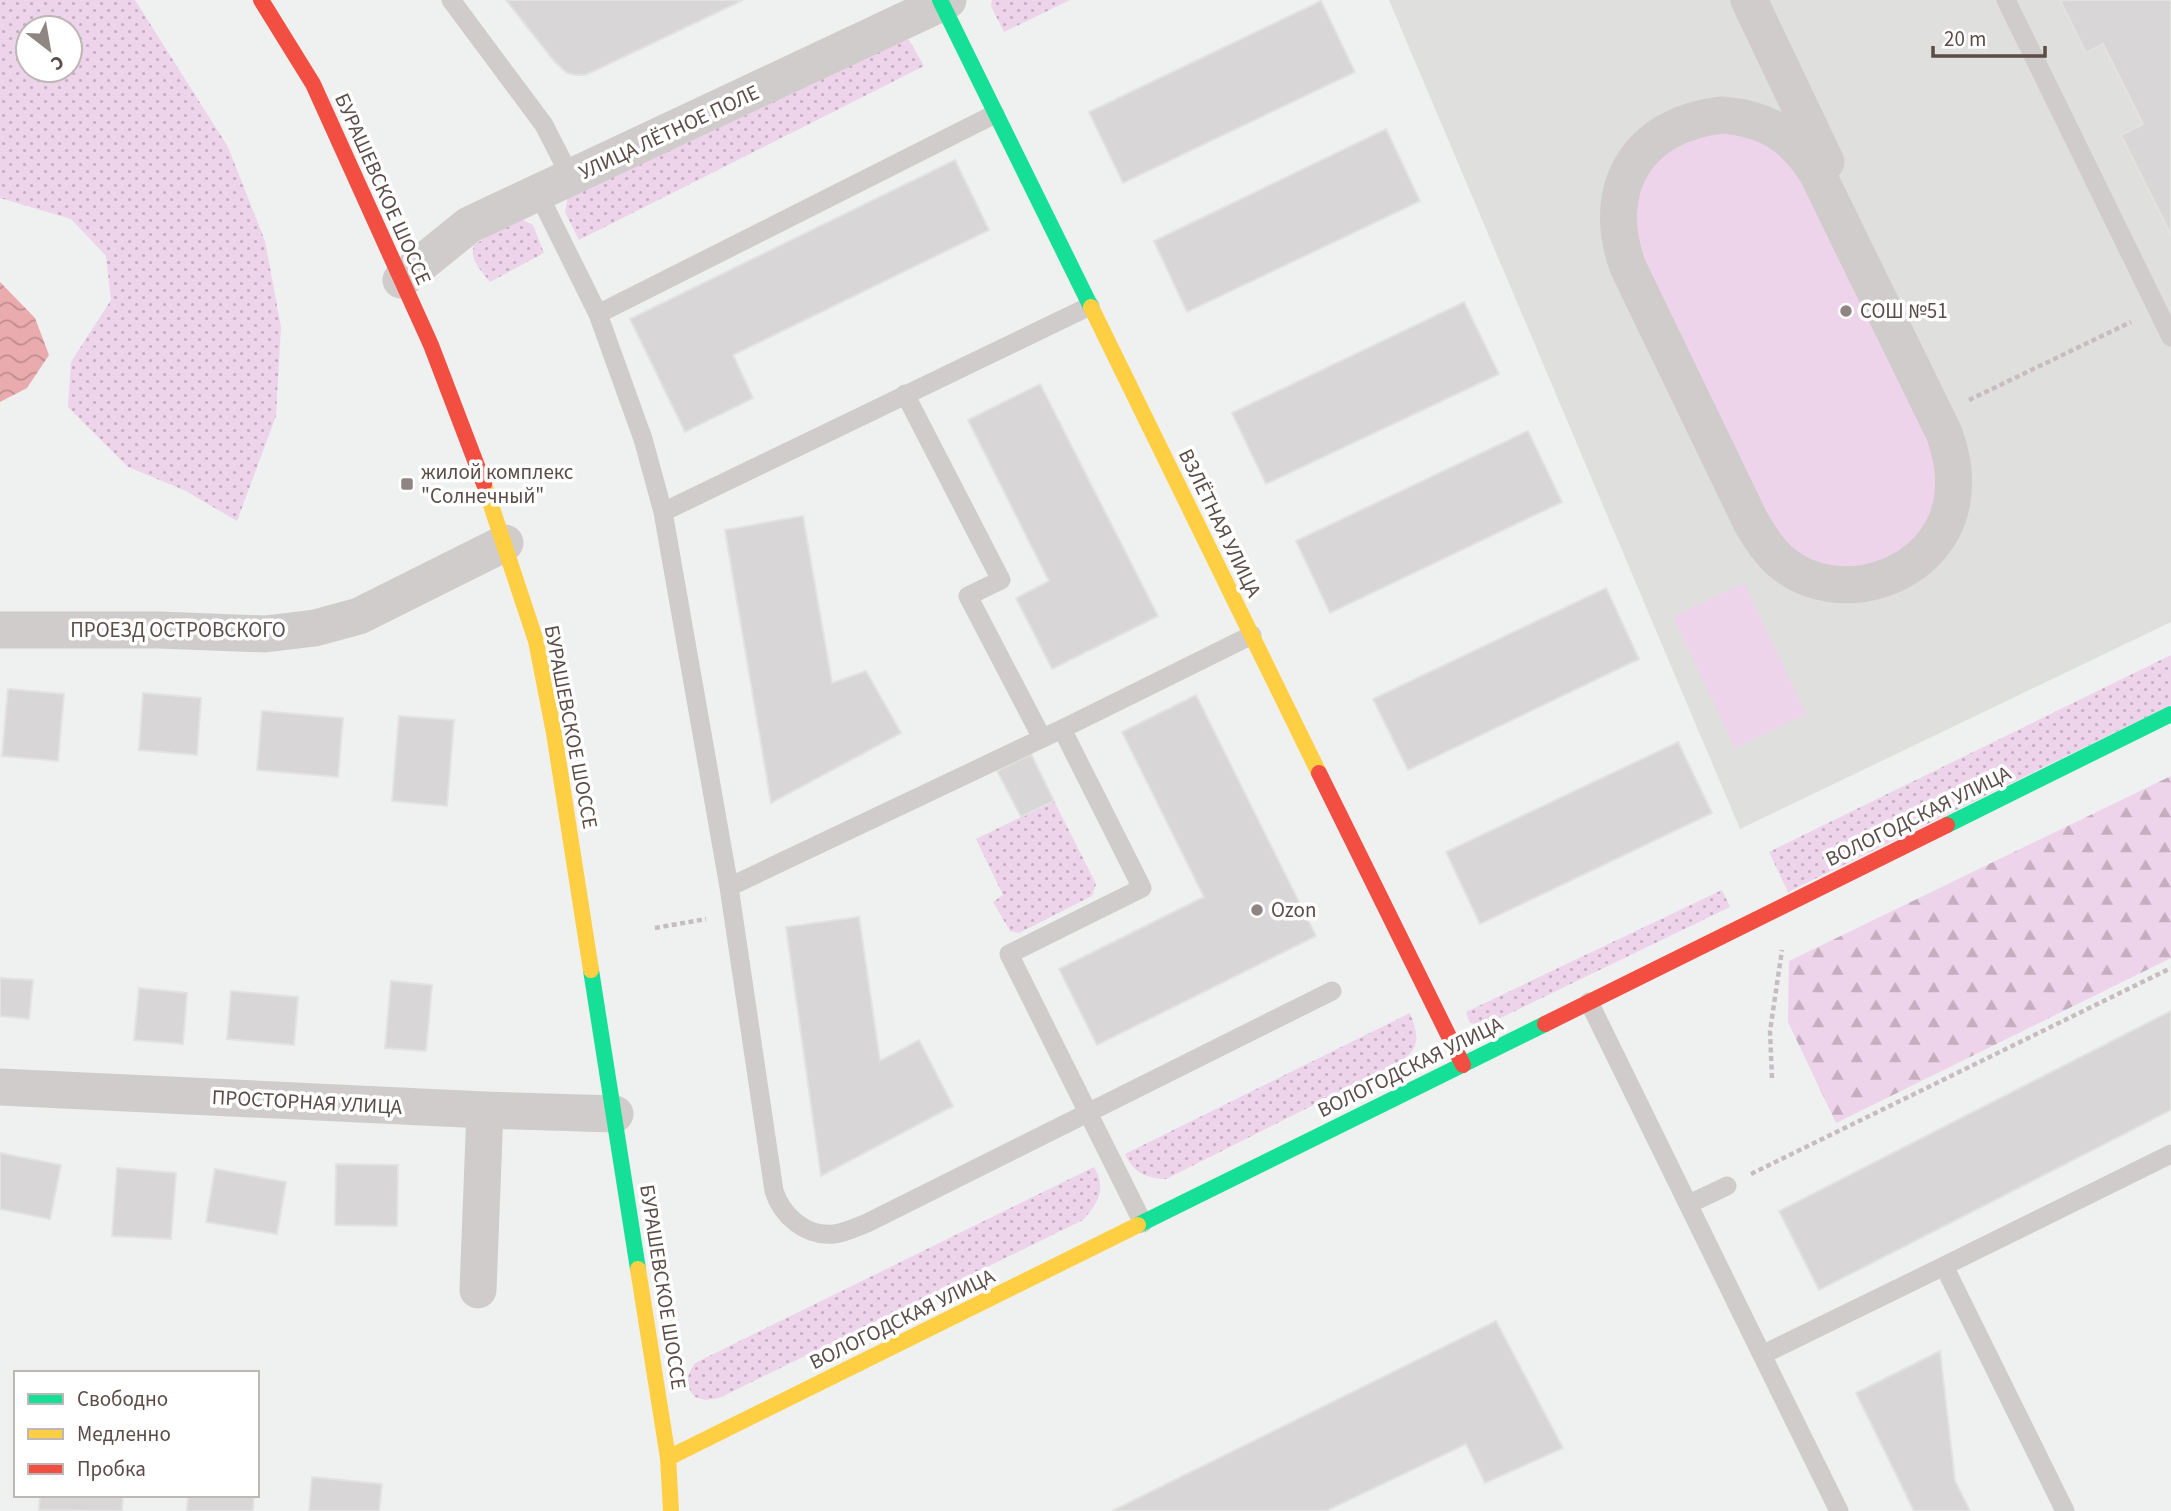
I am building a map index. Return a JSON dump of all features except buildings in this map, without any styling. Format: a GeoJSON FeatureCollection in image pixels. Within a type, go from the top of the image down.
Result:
{"type":"FeatureCollection","features":[{"type":"Feature","properties":{"kind":"street","name":"БУРАШЕВСКОЕ ШОССЕ"},"geometry":{"type":"LineString","coordinates":[[261,0],[313,84],[371,209],[444,379],[505,542],[536,641],[554,733],[615,1114],[668,1458],[671,1511]]}},
{"type":"Feature","properties":{"kind":"street"},"geometry":{"type":"LineString","coordinates":[[1749,0],[1950,431],[1955,479],[1952,503],[1944,526],[1930,546],[1913,563],[1893,576],[1846,586],[1823,583],[1800,574],[1780,561],[1751,522],[1628,267],[1619,244],[1619,197],[1627,175],[1639,155],[1656,138],[1698,117],[1745,117],[1768,125],[1788,137],[1805,154],[1817,173],[1950,431]]}},
{"type":"Feature","properties":{"kind":"street","name":"УЛИЦА ЛЁТНОЕ ПОЛЕ"},"geometry":{"type":"LineString","coordinates":[[401,280],[469,225],[943,1]]}},
{"type":"Feature","properties":{"kind":"street","name":"ВЗЛЁТНАЯ УЛИЦА"},"geometry":{"type":"LineString","coordinates":[[943,1],[995,114],[1463,1065]]}},
{"type":"Feature","properties":{"kind":"street","name":"ПРОЕЗД ОСТРОВСКОГО"},"geometry":{"type":"LineString","coordinates":[[0,630],[159,630],[265,634],[315,628],[359,616],[505,542]]}},
{"type":"Feature","properties":{"kind":"street","name":"ВОЛОГОДСКАЯ УЛИЦА"},"geometry":{"type":"LineString","coordinates":[[668,1458],[2171,714]]}},
{"type":"Feature","properties":{"kind":"street","name":"ПРОСТОРНАЯ УЛИЦА"},"geometry":{"type":"LineString","coordinates":[[0,1087],[615,1114]]}},
{"type":"Feature","properties":{"kind":"street"},"geometry":{"type":"LineString","coordinates":[[478,1290],[485,1110]]}},
{"type":"Feature","properties":{"kind":"lane"},"geometry":{"type":"LineString","coordinates":[[451,0],[544,125],[571,178]]}},
{"type":"Feature","properties":{"kind":"lane"},"geometry":{"type":"LineString","coordinates":[[2006,0],[2171,337]]}},
{"type":"Feature","properties":{"kind":"lane"},"geometry":{"type":"LineString","coordinates":[[598,314],[995,114]]}},
{"type":"Feature","properties":{"kind":"lane"},"geometry":{"type":"LineString","coordinates":[[538,193],[598,314],[643,439],[663,512],[729,887],[774,1191],[786,1215],[797,1224],[819,1233],[834,1234],[852,1229],[1332,991]]}},
{"type":"Feature","properties":{"kind":"lane"},"geometry":{"type":"LineString","coordinates":[[663,512],[1090,306]]}},
{"type":"Feature","properties":{"kind":"lane"},"geometry":{"type":"LineString","coordinates":[[905,394],[1001,580],[968,596],[1042,738]]}},
{"type":"Feature","properties":{"kind":"lane"},"geometry":{"type":"LineString","coordinates":[[729,887],[1062,729],[1252,635]]}},
{"type":"Feature","properties":{"kind":"lane"},"geometry":{"type":"LineString","coordinates":[[1062,729],[1142,888],[1009,954],[1143,1223]]}},
{"type":"Feature","properties":{"kind":"lane"},"geometry":{"type":"LineString","coordinates":[[1590,1002],[1839,1511]]}},
{"type":"Feature","properties":{"kind":"lane"},"geometry":{"type":"LineString","coordinates":[[1762,1355],[2171,1154]]}},
{"type":"Feature","properties":{"kind":"lane"},"geometry":{"type":"LineString","coordinates":[[1689,1204],[1727,1186]]}},
{"type":"Feature","properties":{"kind":"lane"},"geometry":{"type":"LineString","coordinates":[[1944,1266],[2065,1511]]}},
{"type":"Feature","properties":{"kind":"path"},"geometry":{"type":"LineString","coordinates":[[1950,431],[2157,310]]}},
{"type":"Feature","properties":{"kind":"path"},"geometry":{"type":"LineString","coordinates":[[655,928],[733,915]]}},
{"type":"Feature","properties":{"kind":"path"},"geometry":{"type":"LineString","coordinates":[[1772,1078],[1770,1031],[1782,949]]}},
{"type":"Feature","properties":{"kind":"path"},"geometry":{"type":"LineString","coordinates":[[1727,1186],[2171,968]]}},
{"type":"Feature","properties":{"kind":"shaded area","name":"СОШ №51"},"geometry":{"type":"Polygon","coordinates":[[[1389,0],[2171,0],[2171,622],[1740,829],[1389,0]]]}},
{"type":"Feature","properties":{"kind":"green space"},"geometry":{"type":"Polygon","coordinates":[[[0,0],[135,0],[228,147],[265,241],[281,327],[276,416],[237,521],[184,490],[128,467],[68,407],[71,362],[111,300],[106,256],[71,219],[0,198],[0,0]]]}},
{"type":"Feature","properties":{"kind":"green space"},"geometry":{"type":"Polygon","coordinates":[[[992,0],[1070,0],[1004,32],[991,6],[992,0]]]}},
{"type":"Feature","properties":{"kind":"green space"},"geometry":{"type":"Polygon","coordinates":[[[886,40],[909,40],[924,66],[579,240],[565,212],[568,196],[886,40]]]}},
{"type":"Feature","properties":{"kind":"green space"},"geometry":{"type":"Polygon","coordinates":[[[1744,132],[1785,152],[1932,432],[1941,475],[1928,520],[1904,547],[1873,562],[1857,566],[1823,564],[1807,558],[1773,531],[1632,243],[1631,220],[1644,176],[1659,158],[1698,135],[1744,132]]]}},
{"type":"Feature","properties":{"kind":"green space"},"geometry":{"type":"Polygon","coordinates":[[[518,217],[533,225],[544,253],[490,282],[474,260],[474,245],[518,217]]]}},
{"type":"Feature","properties":{"kind":"green space"},"geometry":{"type":"Polygon","coordinates":[[[1744,583],[1806,714],[1735,748],[1673,617],[1744,583]]]}},
{"type":"Feature","properties":{"kind":"green space"},"geometry":{"type":"Polygon","coordinates":[[[2171,655],[2171,705],[1788,892],[1769,852],[2171,655]]]}},
{"type":"Feature","properties":{"kind":"green space"},"geometry":{"type":"Polygon","coordinates":[[[2171,776],[2171,958],[1836,1123],[1788,1022],[1789,961],[2171,776]]]}},
{"type":"Feature","properties":{"kind":"green space"},"geometry":{"type":"Polygon","coordinates":[[[1054,801],[1096,884],[1092,896],[1019,933],[1010,931],[993,902],[1003,895],[976,839],[1054,801]]]}},
{"type":"Feature","properties":{"kind":"green space"},"geometry":{"type":"Polygon","coordinates":[[[1722,890],[1730,907],[1486,1025],[1470,1023],[1466,1012],[1722,890]]]}},
{"type":"Feature","properties":{"kind":"green space"},"geometry":{"type":"Polygon","coordinates":[[[1410,1013],[1416,1034],[1415,1046],[1412,1052],[1399,1062],[1166,1179],[1141,1173],[1132,1166],[1125,1154],[1410,1013]]]}},
{"type":"Feature","properties":{"kind":"green space"},"geometry":{"type":"Polygon","coordinates":[[[1094,1167],[1100,1182],[1099,1195],[1083,1220],[719,1398],[705,1400],[692,1393],[688,1380],[695,1363],[1094,1167]]]}},
{"type":"Feature","properties":{"kind":"water"},"geometry":{"type":"Polygon","coordinates":[[[0,282],[35,318],[49,355],[27,388],[0,402],[0,282]]]}},
{"type":"Feature","properties":{"kind":"traffic: fast"},"geometry":{"type":"LineString","coordinates":[[940,0],[1091,307]]}},
{"type":"Feature","properties":{"kind":"traffic: fast"},"geometry":{"type":"LineString","coordinates":[[1947,825],[2171,714]]}},
{"type":"Feature","properties":{"kind":"traffic: fast"},"geometry":{"type":"LineString","coordinates":[[591,970],[638,1269]]}},
{"type":"Feature","properties":{"kind":"traffic: fast"},"geometry":{"type":"LineString","coordinates":[[1138,1225],[1545,1024]]}},
{"type":"Feature","properties":{"kind":"traffic: slow"},"geometry":{"type":"LineString","coordinates":[[1091,307],[1319,773]]}},
{"type":"Feature","properties":{"kind":"traffic: slow"},"geometry":{"type":"LineString","coordinates":[[484,484],[536,641],[554,733],[591,970]]}},
{"type":"Feature","properties":{"kind":"traffic: slow"},"geometry":{"type":"LineString","coordinates":[[668,1458],[1138,1225]]}},
{"type":"Feature","properties":{"kind":"traffic: slow"},"geometry":{"type":"LineString","coordinates":[[638,1269],[668,1458],[671,1511]]}},
{"type":"Feature","properties":{"kind":"traffic: jam"},"geometry":{"type":"LineString","coordinates":[[261,0],[313,84],[431,345],[484,484]]}},
{"type":"Feature","properties":{"kind":"traffic: jam"},"geometry":{"type":"LineString","coordinates":[[1319,773],[1463,1065]]}},
{"type":"Feature","properties":{"kind":"traffic: jam"},"geometry":{"type":"LineString","coordinates":[[1545,1024],[1947,825]]}},
{"type":"Feature","properties":{"kind":"place","name":"СОШ №51"},"geometry":{"type":"Point","coordinates":[1846,311]}},
{"type":"Feature","properties":{"kind":"place","name":"жилой комплекс \"Солнечный\""},"geometry":{"type":"Point","coordinates":[407,484]}},
{"type":"Feature","properties":{"kind":"place","name":"Ozon"},"geometry":{"type":"Point","coordinates":[1257,910]}}]}
